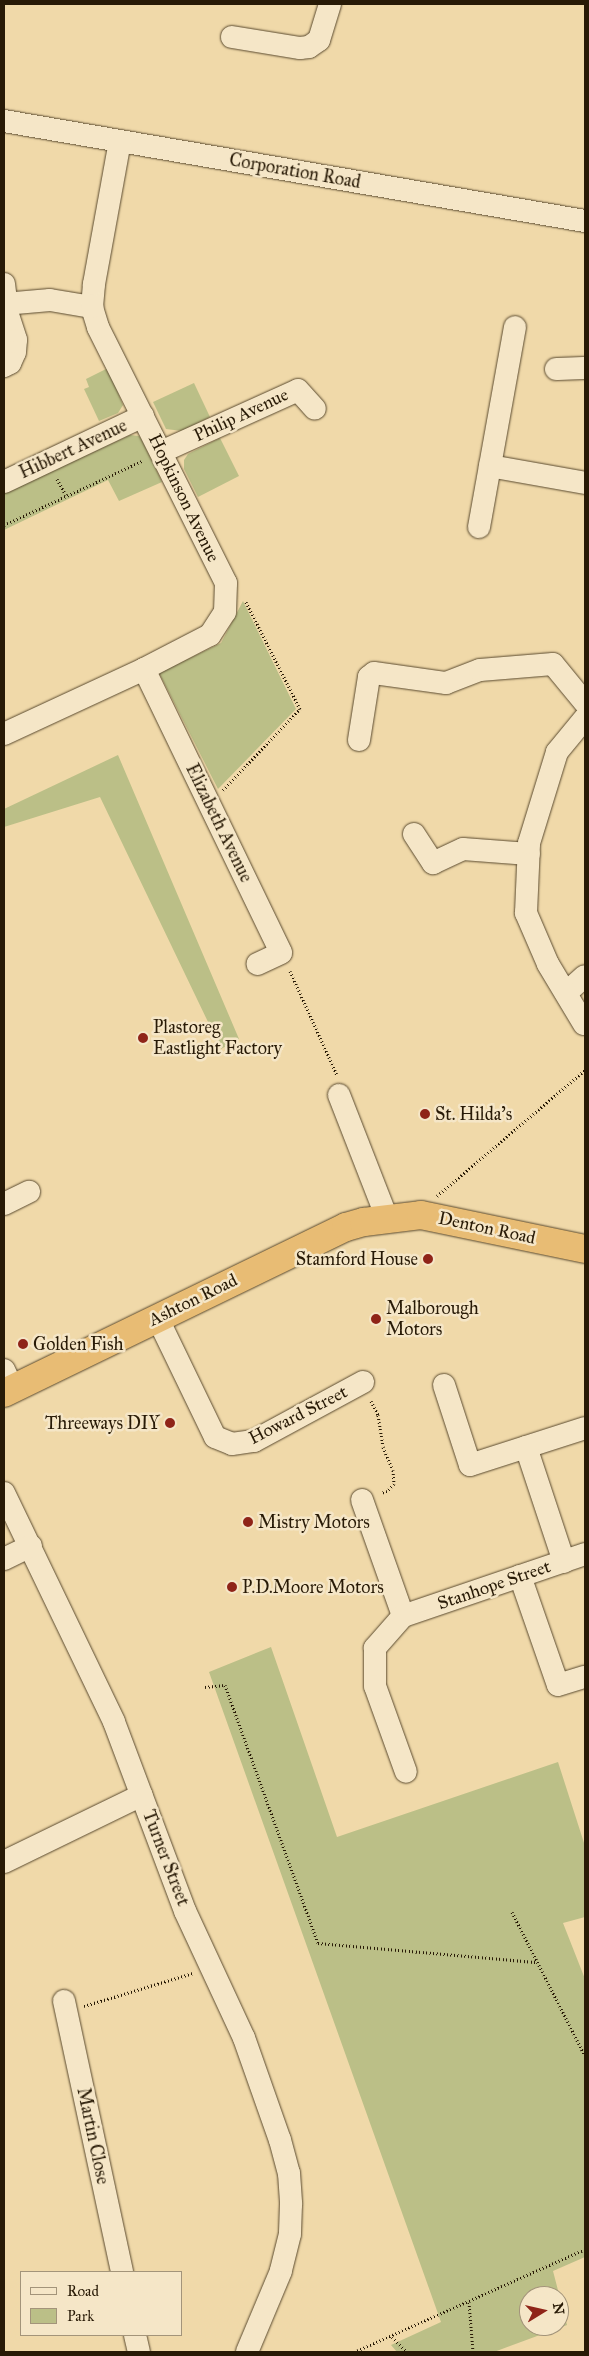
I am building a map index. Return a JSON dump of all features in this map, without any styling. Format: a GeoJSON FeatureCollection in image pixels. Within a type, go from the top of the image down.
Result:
{"type":"FeatureCollection","features":[{"type":"Feature","properties":{"kind":"highway","name":"Denton Road"},"geometry":{"type":"LineString","coordinates":[[387,1218],[421,1215],[585,1249]]}},
{"type":"Feature","properties":{"kind":"highway","name":"Ashton Road"},"geometry":{"type":"LineString","coordinates":[[7,1384],[156,1317],[346,1227],[387,1218]]}},
{"type":"Feature","properties":{"kind":"street"},"geometry":{"type":"LineString","coordinates":[[232,37],[300,48],[309,47],[319,40],[330,4]]}},
{"type":"Feature","properties":{"kind":"street","name":"Corporation Road"},"geometry":{"type":"LineString","coordinates":[[4,121],[585,221]]}},
{"type":"Feature","properties":{"kind":"street","name":"Hopkinson Avenue"},"geometry":{"type":"LineString","coordinates":[[4,734],[144,669],[210,635],[225,612],[226,583],[98,327],[92,307],[94,284],[120,141]]}},
{"type":"Feature","properties":{"kind":"street"},"geometry":{"type":"LineString","coordinates":[[4,366],[10,363],[15,352],[16,340],[8,315],[5,296],[50,300],[92,307]]}},
{"type":"Feature","properties":{"kind":"street"},"geometry":{"type":"LineString","coordinates":[[479,527],[515,327]]}},
{"type":"Feature","properties":{"kind":"street"},"geometry":{"type":"LineString","coordinates":[[556,369],[585,368]]}},
{"type":"Feature","properties":{"kind":"street","name":"Philip Avenue"},"geometry":{"type":"LineString","coordinates":[[161,452],[298,390],[315,409]]}},
{"type":"Feature","properties":{"kind":"street","name":"Hibbert Avenue"},"geometry":{"type":"LineString","coordinates":[[4,482],[143,416]]}},
{"type":"Feature","properties":{"kind":"street"},"geometry":{"type":"LineString","coordinates":[[490,466],[585,482]]}},
{"type":"Feature","properties":{"kind":"street"},"geometry":{"type":"LineString","coordinates":[[359,740],[369,677],[374,673],[446,684],[480,670],[553,664],[585,703]]}},
{"type":"Feature","properties":{"kind":"street","name":"Elizabeth Avenue"},"geometry":{"type":"LineString","coordinates":[[144,669],[281,953]]}},
{"type":"Feature","properties":{"kind":"street"},"geometry":{"type":"LineString","coordinates":[[584,1024],[548,964],[526,913],[529,844],[557,752],[585,718]]}},
{"type":"Feature","properties":{"kind":"street"},"geometry":{"type":"LineString","coordinates":[[414,834],[433,863],[463,849],[529,854]]}},
{"type":"Feature","properties":{"kind":"street"},"geometry":{"type":"LineString","coordinates":[[257,964],[281,953]]}},
{"type":"Feature","properties":{"kind":"street"},"geometry":{"type":"LineString","coordinates":[[566,993],[585,976]]}},
{"type":"Feature","properties":{"kind":"street"},"geometry":{"type":"LineString","coordinates":[[340,1095],[387,1218]]}},
{"type":"Feature","properties":{"kind":"street"},"geometry":{"type":"LineString","coordinates":[[4,1204],[29,1192]]}},
{"type":"Feature","properties":{"kind":"street","name":"Howard Street"},"geometry":{"type":"LineString","coordinates":[[156,1317],[215,1437],[232,1444],[254,1441],[363,1382]]}},
{"type":"Feature","properties":{"kind":"street"},"geometry":{"type":"LineString","coordinates":[[444,1385],[470,1465],[585,1428]]}},
{"type":"Feature","properties":{"kind":"street"},"geometry":{"type":"LineString","coordinates":[[526,1447],[564,1562]]}},
{"type":"Feature","properties":{"kind":"street","name":"Turner Street"},"geometry":{"type":"LineString","coordinates":[[4,1493],[114,1722],[185,1911],[244,2038],[280,2140],[289,2173],[290,2234],[281,2271],[247,2352]]}},
{"type":"Feature","properties":{"kind":"street"},"geometry":{"type":"LineString","coordinates":[[362,1500],[403,1616],[375,1648],[375,1686],[406,1772]]}},
{"type":"Feature","properties":{"kind":"street"},"geometry":{"type":"LineString","coordinates":[[4,1559],[31,1546]]}},
{"type":"Feature","properties":{"kind":"street","name":"Stanhope Street"},"geometry":{"type":"LineString","coordinates":[[403,1616],[585,1554]]}},
{"type":"Feature","properties":{"kind":"street"},"geometry":{"type":"LineString","coordinates":[[520,1576],[558,1685],[585,1677]]}},
{"type":"Feature","properties":{"kind":"street"},"geometry":{"type":"LineString","coordinates":[[6,1855],[142,1795]]}},
{"type":"Feature","properties":{"kind":"street","name":"Martin Close"},"geometry":{"type":"LineString","coordinates":[[65,2006],[122,2271]]}},
{"type":"Feature","properties":{"kind":"street"},"geometry":{"type":"LineString","coordinates":[[135,2336],[139,2352]]}},
{"type":"Feature","properties":{"kind":"path"},"geometry":{"type":"LineString","coordinates":[[4,526],[161,452]]}},
{"type":"Feature","properties":{"kind":"path"},"geometry":{"type":"LineString","coordinates":[[211,806],[300,709],[244,597],[226,583]]}},
{"type":"Feature","properties":{"kind":"path"},"geometry":{"type":"LineString","coordinates":[[281,953],[341,1083],[340,1095]]}},
{"type":"Feature","properties":{"kind":"path"},"geometry":{"type":"LineString","coordinates":[[421,1215],[438,1195],[585,1070]]}},
{"type":"Feature","properties":{"kind":"path"},"geometry":{"type":"LineString","coordinates":[[362,1500],[387,1491],[394,1484],[393,1470],[383,1448],[378,1414],[366,1394],[363,1382]]}},
{"type":"Feature","properties":{"kind":"path"},"geometry":{"type":"LineString","coordinates":[[205,1687],[225,1685],[318,1943],[537,1962]]}},
{"type":"Feature","properties":{"kind":"path"},"geometry":{"type":"LineString","coordinates":[[512,1912],[585,2056]]}},
{"type":"Feature","properties":{"kind":"path"},"geometry":{"type":"LineString","coordinates":[[65,2006],[211,1968]]}},
{"type":"Feature","properties":{"kind":"path"},"geometry":{"type":"LineString","coordinates":[[354,2352],[585,2249]]}},
{"type":"Feature","properties":{"kind":"path"},"geometry":{"type":"LineString","coordinates":[[469,2302],[473,2352]]}},
{"type":"Feature","properties":{"kind":"path"},"geometry":{"type":"LineString","coordinates":[[392,2336],[407,2352]]}},
{"type":"Feature","properties":{"kind":"green space"},"geometry":{"type":"Polygon","coordinates":[[[108,368],[123,405],[118,413],[99,421],[84,389],[89,387],[86,379],[108,368]]]}},
{"type":"Feature","properties":{"kind":"green space"},"geometry":{"type":"Polygon","coordinates":[[[194,383],[210,417],[182,431],[166,429],[153,402],[194,383]]]}},
{"type":"Feature","properties":{"kind":"green space"},"geometry":{"type":"Polygon","coordinates":[[[130,435],[139,436],[142,440],[162,482],[119,501],[108,480],[4,530],[4,493],[130,435]]]}},
{"type":"Feature","properties":{"kind":"green space"},"geometry":{"type":"Polygon","coordinates":[[[220,438],[239,476],[198,497],[184,469],[184,460],[188,454],[220,438]]]}},
{"type":"Feature","properties":{"kind":"green space"},"geometry":{"type":"Polygon","coordinates":[[[243,601],[296,709],[218,789],[159,673],[221,643],[243,601]]]}},
{"type":"Feature","properties":{"kind":"green space"},"geometry":{"type":"Polygon","coordinates":[[[118,755],[239,1039],[221,1049],[100,797],[4,827],[4,809],[118,755]]]}},
{"type":"Feature","properties":{"kind":"green space"},"geometry":{"type":"Polygon","coordinates":[[[271,1647],[337,1837],[558,1762],[585,1846],[585,1917],[563,1923],[585,1979],[585,2257],[553,2271],[557,2286],[519,2286],[519,2336],[537,2336],[494,2352],[397,2352],[391,2345],[441,2322],[209,1672],[271,1647]]]}},
{"type":"Feature","properties":{"kind":"place","name":"Plastoreg Eastlight Factory"},"geometry":{"type":"Point","coordinates":[143,1038]}},
{"type":"Feature","properties":{"kind":"place","name":"St. Hilda's"},"geometry":{"type":"Point","coordinates":[425,1114]}},
{"type":"Feature","properties":{"kind":"place","name":"Stamford House"},"geometry":{"type":"Point","coordinates":[428,1259]}},
{"type":"Feature","properties":{"kind":"place","name":"Malborough Motors"},"geometry":{"type":"Point","coordinates":[376,1319]}},
{"type":"Feature","properties":{"kind":"place","name":"Golden Fish"},"geometry":{"type":"Point","coordinates":[23,1344]}},
{"type":"Feature","properties":{"kind":"place","name":"Threeways DIY"},"geometry":{"type":"Point","coordinates":[170,1423]}},
{"type":"Feature","properties":{"kind":"place","name":"Mistry Motors"},"geometry":{"type":"Point","coordinates":[248,1522]}},
{"type":"Feature","properties":{"kind":"place","name":"P.D.Moore Motors"},"geometry":{"type":"Point","coordinates":[232,1587]}}]}
